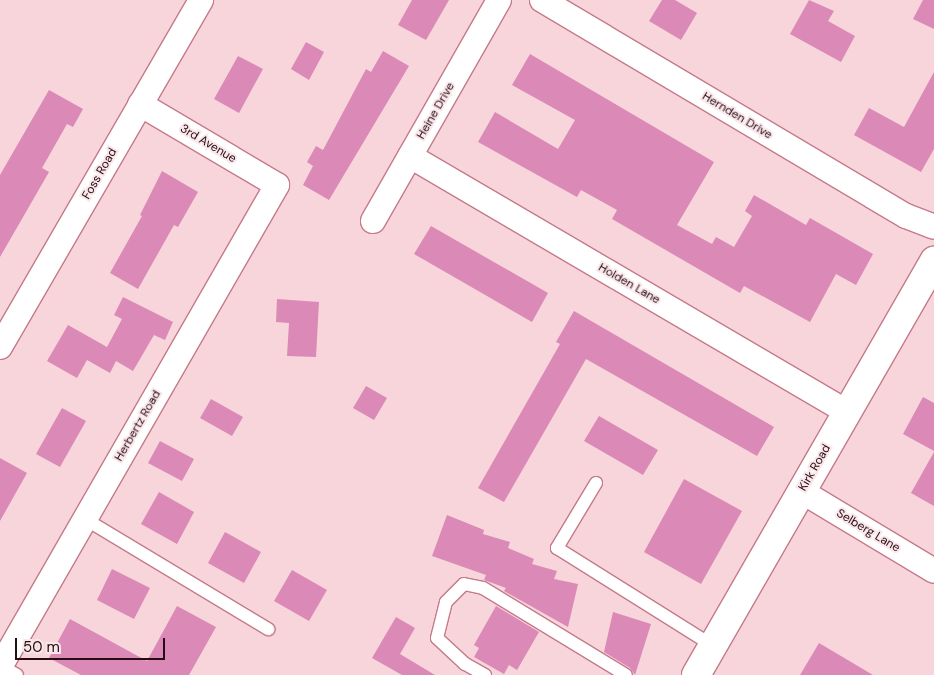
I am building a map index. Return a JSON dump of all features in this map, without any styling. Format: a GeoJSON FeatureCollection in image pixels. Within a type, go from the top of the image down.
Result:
{"type":"FeatureCollection","features":[{"type":"Feature","properties":{"kind":"street","name":"Foss Road"},"geometry":{"type":"LineString","coordinates":[[0,348],[201,0]]}},
{"type":"Feature","properties":{"kind":"street","name":"Heine Drive"},"geometry":{"type":"LineString","coordinates":[[373,221],[500,0]]}},
{"type":"Feature","properties":{"kind":"street","name":"Hernden Drive"},"geometry":{"type":"LineString","coordinates":[[542,0],[906,216],[934,227]]}},
{"type":"Feature","properties":{"kind":"street","name":"3rd Avenue"},"geometry":{"type":"LineString","coordinates":[[140,104],[277,185]]}},
{"type":"Feature","properties":{"kind":"street","name":"Holden Lane"},"geometry":{"type":"LineString","coordinates":[[410,156],[847,412]]}},
{"type":"Feature","properties":{"kind":"street","name":"Herbertz Road"},"geometry":{"type":"LineString","coordinates":[[6,669],[85,518],[277,185]]}},
{"type":"Feature","properties":{"kind":"street","name":"Kirk Road"},"geometry":{"type":"LineString","coordinates":[[696,675],[934,261]]}},
{"type":"Feature","properties":{"kind":"street","name":"Selberg Lane"},"geometry":{"type":"LineString","coordinates":[[802,491],[934,571]]}},
{"type":"Feature","properties":{"kind":"lane"},"geometry":{"type":"LineString","coordinates":[[596,483],[557,548],[713,646]]}},
{"type":"Feature","properties":{"kind":"lane"},"geometry":{"type":"LineString","coordinates":[[85,518],[268,630]]}},
{"type":"Feature","properties":{"kind":"lane"},"geometry":{"type":"LineString","coordinates":[[485,675],[465,664],[437,638],[446,602],[464,584],[483,588],[626,675]]}},
{"type":"Feature","properties":{"kind":"building"},"geometry":{"type":"Polygon","coordinates":[[[412,0],[449,0],[426,40],[398,25],[412,0]]]}},
{"type":"Feature","properties":{"kind":"building"},"geometry":{"type":"Polygon","coordinates":[[[662,0],[675,0],[697,13],[681,40],[649,21],[662,0]]]}},
{"type":"Feature","properties":{"kind":"building"},"geometry":{"type":"Polygon","coordinates":[[[809,0],[834,11],[828,21],[855,36],[841,62],[790,34],[809,0]]]}},
{"type":"Feature","properties":{"kind":"building"},"geometry":{"type":"Polygon","coordinates":[[[923,0],[934,0],[934,29],[913,19],[923,0]]]}},
{"type":"Feature","properties":{"kind":"building"},"geometry":{"type":"Polygon","coordinates":[[[306,42],[324,52],[309,80],[291,69],[306,42]]]}},
{"type":"Feature","properties":{"kind":"building"},"geometry":{"type":"Polygon","coordinates":[[[383,51],[409,66],[329,200],[303,185],[313,166],[307,162],[316,146],[323,150],[366,69],[371,72],[383,51]]]}},
{"type":"Feature","properties":{"kind":"building"},"geometry":{"type":"Polygon","coordinates":[[[530,54],[714,162],[677,225],[712,244],[716,237],[734,247],[752,216],[745,211],[754,195],[806,225],[810,218],[873,254],[856,285],[836,274],[810,322],[744,286],[740,293],[612,219],[617,210],[581,190],[577,197],[478,142],[495,112],[558,149],[575,120],[512,85],[530,54]]]}},
{"type":"Feature","properties":{"kind":"building"},"geometry":{"type":"Polygon","coordinates":[[[238,56],[263,69],[239,113],[214,99],[238,56]]]}},
{"type":"Feature","properties":{"kind":"building"},"geometry":{"type":"Polygon","coordinates":[[[934,72],[934,149],[921,172],[854,135],[869,108],[904,127],[934,72]]]}},
{"type":"Feature","properties":{"kind":"building"},"geometry":{"type":"Polygon","coordinates":[[[49,90],[83,109],[73,127],[67,124],[42,168],[49,172],[0,257],[0,175],[49,90]]]}},
{"type":"Feature","properties":{"kind":"building"},"geometry":{"type":"Polygon","coordinates":[[[162,171],[198,192],[178,227],[174,225],[138,289],[110,273],[142,216],[140,215],[162,171]]]}},
{"type":"Feature","properties":{"kind":"building"},"geometry":{"type":"Polygon","coordinates":[[[431,226],[548,293],[532,322],[414,254],[431,226]]]}},
{"type":"Feature","properties":{"kind":"building"},"geometry":{"type":"Polygon","coordinates":[[[123,297],[173,322],[165,340],[154,335],[133,371],[116,361],[110,373],[87,360],[77,378],[47,361],[68,325],[107,347],[122,319],[114,315],[123,297]]]}},
{"type":"Feature","properties":{"kind":"building"},"geometry":{"type":"Polygon","coordinates":[[[277,299],[319,302],[316,357],[287,356],[289,323],[276,322],[277,299]]]}},
{"type":"Feature","properties":{"kind":"building"},"geometry":{"type":"Polygon","coordinates":[[[574,311],[774,427],[757,456],[586,359],[504,502],[478,488],[560,344],[556,342],[574,311]]]}},
{"type":"Feature","properties":{"kind":"building"},"geometry":{"type":"Polygon","coordinates":[[[366,386],[387,398],[374,420],[353,408],[366,386]]]}},
{"type":"Feature","properties":{"kind":"building"},"geometry":{"type":"Polygon","coordinates":[[[923,397],[934,403],[934,451],[903,434],[923,397]]]}},
{"type":"Feature","properties":{"kind":"building"},"geometry":{"type":"Polygon","coordinates":[[[211,399],[243,417],[232,436],[200,418],[211,399]]]}},
{"type":"Feature","properties":{"kind":"building"},"geometry":{"type":"Polygon","coordinates":[[[62,408],[86,421],[60,467],[36,454],[62,408]]]}},
{"type":"Feature","properties":{"kind":"building"},"geometry":{"type":"Polygon","coordinates":[[[599,416],[658,450],[643,475],[584,441],[599,416]]]}},
{"type":"Feature","properties":{"kind":"building"},"geometry":{"type":"Polygon","coordinates":[[[160,441],[194,459],[182,481],[148,463],[160,441]]]}},
{"type":"Feature","properties":{"kind":"building"},"geometry":{"type":"Polygon","coordinates":[[[934,452],[934,506],[911,493],[934,452]]]}},
{"type":"Feature","properties":{"kind":"building"},"geometry":{"type":"Polygon","coordinates":[[[0,458],[27,473],[0,521],[0,458]]]}},
{"type":"Feature","properties":{"kind":"building"},"geometry":{"type":"Polygon","coordinates":[[[684,479],[742,511],[701,584],[644,552],[684,479]]]}},
{"type":"Feature","properties":{"kind":"building"},"geometry":{"type":"Polygon","coordinates":[[[159,492],[194,512],[177,544],[141,524],[159,492]]]}},
{"type":"Feature","properties":{"kind":"building"},"geometry":{"type":"Polygon","coordinates":[[[447,515],[484,530],[483,534],[510,542],[508,548],[534,559],[532,564],[557,571],[554,579],[578,584],[568,627],[504,591],[506,588],[484,580],[486,575],[432,556],[447,515]]]}},
{"type":"Feature","properties":{"kind":"building"},"geometry":{"type":"Polygon","coordinates":[[[225,532],[261,552],[244,583],[208,563],[225,532]]]}},
{"type":"Feature","properties":{"kind":"building"},"geometry":{"type":"Polygon","coordinates":[[[112,569],[150,588],[134,619],[97,600],[112,569]]]}},
{"type":"Feature","properties":{"kind":"building"},"geometry":{"type":"Polygon","coordinates":[[[292,570],[327,590],[309,621],[274,601],[292,570]]]}},
{"type":"Feature","properties":{"kind":"building"},"geometry":{"type":"Polygon","coordinates":[[[177,606],[216,627],[189,675],[81,675],[49,658],[70,619],[147,661],[177,606]]]}},
{"type":"Feature","properties":{"kind":"building"},"geometry":{"type":"Polygon","coordinates":[[[496,606],[539,632],[517,670],[509,665],[504,674],[474,657],[479,648],[474,645],[496,606]]]}},
{"type":"Feature","properties":{"kind":"building"},"geometry":{"type":"Polygon","coordinates":[[[613,612],[651,624],[635,675],[630,668],[604,652],[613,612]]]}},
{"type":"Feature","properties":{"kind":"building"},"geometry":{"type":"Polygon","coordinates":[[[396,617],[415,628],[400,654],[435,675],[402,675],[372,658],[396,617]]]}},
{"type":"Feature","properties":{"kind":"building"},"geometry":{"type":"Polygon","coordinates":[[[819,643],[873,675],[800,675],[819,643]]]}}]}
